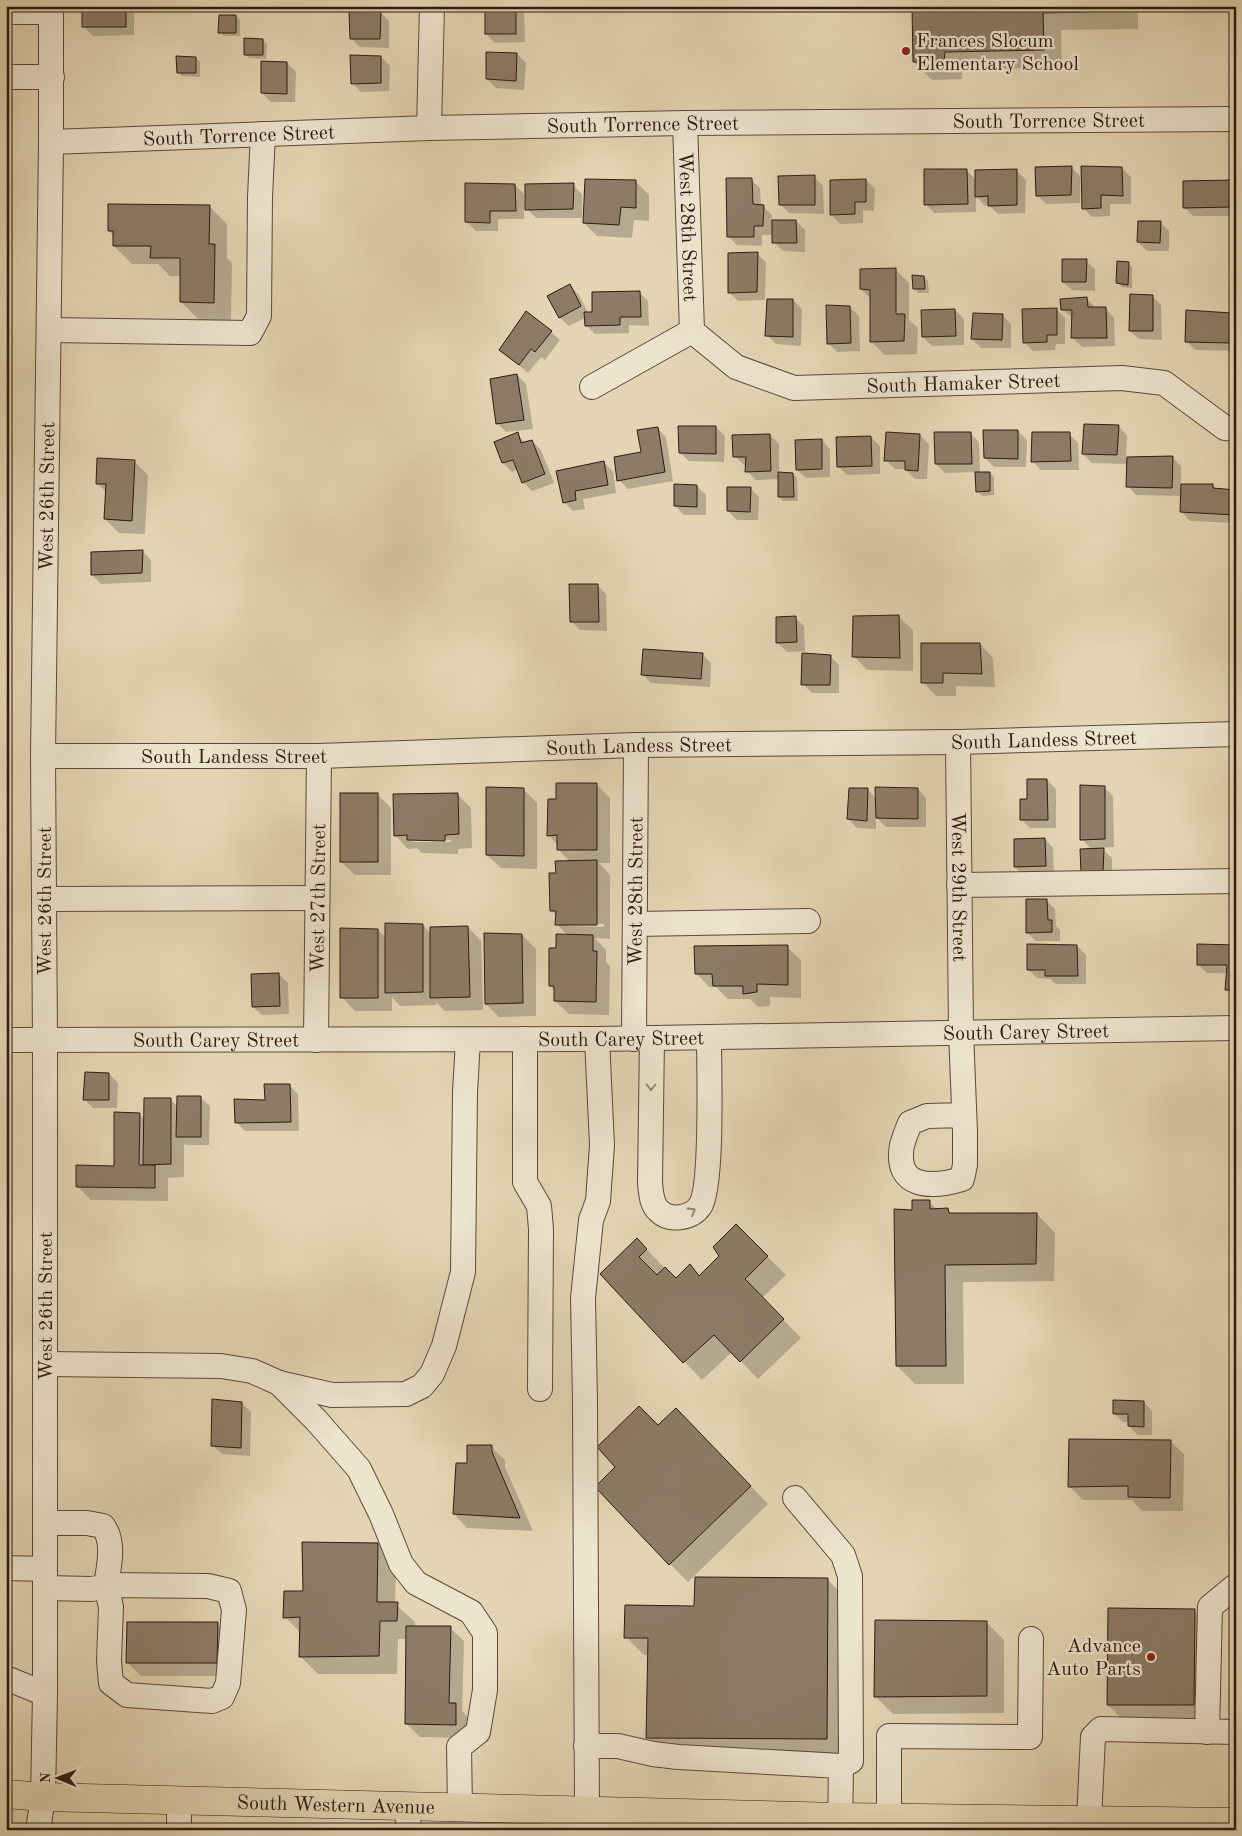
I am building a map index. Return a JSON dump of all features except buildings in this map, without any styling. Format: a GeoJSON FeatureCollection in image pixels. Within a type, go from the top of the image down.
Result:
{"type":"FeatureCollection","features":[{"type":"Feature","properties":{"kind":"highway","name":"South Western Avenue"},"geometry":{"type":"LineString","coordinates":[[6,1794],[179,1800],[408,1818],[460,1807],[555,1820],[587,1811],[840,1824],[889,1818],[998,1824],[1089,1820],[1131,1825],[1236,1822]]}},
{"type":"Feature","properties":{"kind":"street"},"geometry":{"type":"LineString","coordinates":[[429,128],[432,6]]}},
{"type":"Feature","properties":{"kind":"street"},"geometry":{"type":"LineString","coordinates":[[6,12],[51,9]]}},
{"type":"Feature","properties":{"kind":"street","name":"West 26th Street"},"geometry":{"type":"LineString","coordinates":[[38,1830],[43,1796],[45,1694],[43,756],[52,77],[51,9]]}},
{"type":"Feature","properties":{"kind":"street"},"geometry":{"type":"LineString","coordinates":[[6,76],[52,77]]}},
{"type":"Feature","properties":{"kind":"street","name":"South Torrence Street"},"geometry":{"type":"LineString","coordinates":[[51,142],[429,128],[685,123],[1236,119]]}},
{"type":"Feature","properties":{"kind":"street","name":"West 28th Street"},"geometry":{"type":"LineString","coordinates":[[685,123],[692,331]]}},
{"type":"Feature","properties":{"kind":"street"},"geometry":{"type":"LineString","coordinates":[[49,330],[250,332],[259,316],[260,197],[263,134]]}},
{"type":"Feature","properties":{"kind":"street"},"geometry":{"type":"LineString","coordinates":[[592,387],[692,331]]}},
{"type":"Feature","properties":{"kind":"street","name":"South Hamaker Street"},"geometry":{"type":"LineString","coordinates":[[692,331],[736,367],[794,388],[1122,378],[1164,383],[1225,428],[1236,429]]}},
{"type":"Feature","properties":{"kind":"street","name":"South Landess Street"},"geometry":{"type":"LineString","coordinates":[[43,756],[319,756],[636,745],[958,742],[1236,734]]}},
{"type":"Feature","properties":{"kind":"street","name":"West 29th Street"},"geometry":{"type":"LineString","coordinates":[[958,742],[961,1032],[964,1115]]}},
{"type":"Feature","properties":{"kind":"street","name":"West 28th Street"},"geometry":{"type":"LineString","coordinates":[[636,745],[636,924],[650,1182],[652,1200],[659,1211],[668,1216],[680,1217],[692,1214],[700,1206],[706,1193],[708,1169],[709,1037]]}},
{"type":"Feature","properties":{"kind":"street","name":"West 27th Street"},"geometry":{"type":"LineString","coordinates":[[316,1040],[319,756]]}},
{"type":"Feature","properties":{"kind":"street"},"geometry":{"type":"LineString","coordinates":[[960,885],[1236,881]]}},
{"type":"Feature","properties":{"kind":"street"},"geometry":{"type":"LineString","coordinates":[[44,899],[318,898]]}},
{"type":"Feature","properties":{"kind":"street"},"geometry":{"type":"LineString","coordinates":[[636,924],[808,921]]}},
{"type":"Feature","properties":{"kind":"street","name":"South Carey Street"},"geometry":{"type":"LineString","coordinates":[[6,1040],[643,1039],[1236,1028]]}},
{"type":"Feature","properties":{"kind":"street"},"geometry":{"type":"LineString","coordinates":[[525,1039],[525,1182],[539,1206],[541,1229],[540,1389]]}},
{"type":"Feature","properties":{"kind":"street"},"geometry":{"type":"LineString","coordinates":[[587,1811],[583,1298],[591,1220],[598,1202],[601,1154],[597,1039]]}},
{"type":"Feature","properties":{"kind":"street"},"geometry":{"type":"LineString","coordinates":[[45,1364],[221,1366],[252,1371],[279,1383],[332,1395],[406,1394],[422,1386],[432,1374],[444,1346],[464,1272],[464,1170],[468,1040]]}},
{"type":"Feature","properties":{"kind":"street"},"geometry":{"type":"LineString","coordinates":[[279,1383],[316,1420],[359,1469],[382,1514],[401,1564],[416,1583],[471,1612],[485,1633],[485,1690],[478,1732],[458,1747],[460,1807]]}},
{"type":"Feature","properties":{"kind":"street"},"geometry":{"type":"LineString","coordinates":[[586,1746],[618,1746],[653,1754],[678,1757],[841,1766],[851,1761],[850,1576],[843,1555],[795,1498]]}},
{"type":"Feature","properties":{"kind":"street"},"geometry":{"type":"LineString","coordinates":[[6,1568],[91,1589],[106,1585],[208,1586],[229,1591],[234,1610],[228,1683],[222,1696],[212,1701],[127,1695],[111,1683],[109,1662],[111,1607],[106,1585],[110,1534],[103,1526],[87,1523],[45,1523]]}},
{"type":"Feature","properties":{"kind":"street"},"geometry":{"type":"LineString","coordinates":[[1207,1732],[1210,1607],[1236,1587]]}},
{"type":"Feature","properties":{"kind":"street"},"geometry":{"type":"LineString","coordinates":[[889,1818],[889,1736],[1030,1737],[1031,1639]]}},
{"type":"Feature","properties":{"kind":"street"},"geometry":{"type":"LineString","coordinates":[[6,1678],[45,1694]]}},
{"type":"Feature","properties":{"kind":"street"},"geometry":{"type":"LineString","coordinates":[[1089,1820],[1093,1737],[1101,1729],[1236,1732]]}},
{"type":"Feature","properties":{"kind":"street"},"geometry":{"type":"LineString","coordinates":[[840,1824],[841,1766]]}},
{"type":"Feature","properties":{"kind":"street"},"geometry":{"type":"LineString","coordinates":[[179,1800],[180,1830]]}},
{"type":"Feature","properties":{"kind":"place","name":"Frances Slocum Elementary School"},"geometry":{"type":"Point","coordinates":[906,51]}},
{"type":"Feature","properties":{"kind":"place","name":"Advance Auto Parts"},"geometry":{"type":"Point","coordinates":[1151,1657]}}]}
